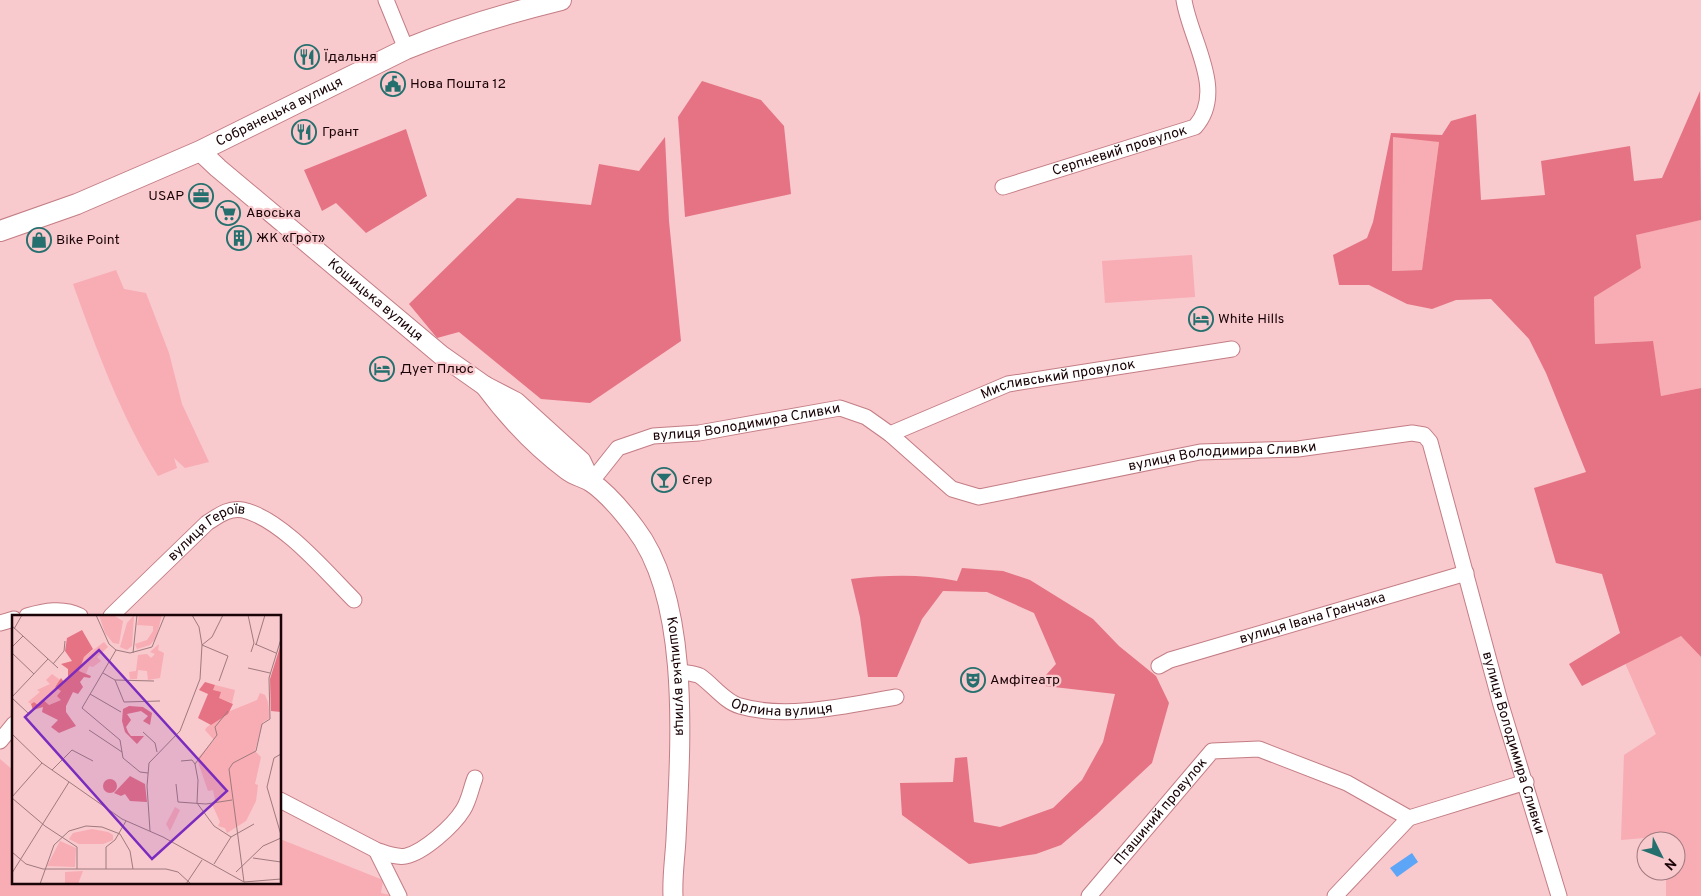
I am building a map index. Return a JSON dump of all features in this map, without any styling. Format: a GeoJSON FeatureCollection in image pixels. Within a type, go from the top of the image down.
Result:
{"type":"FeatureCollection","features":[{"type":"Feature","properties":{"kind":"main road","name":"Собранецька вулиця"},"geometry":{"type":"LineString","coordinates":[[0,231],[77,204],[200,151],[406,49],[498,15],[561,0]]}},
{"type":"Feature","properties":{"kind":"street"},"geometry":{"type":"LineString","coordinates":[[386,0],[406,49]]}},
{"type":"Feature","properties":{"kind":"street","name":"Серпневий провулок"},"geometry":{"type":"LineString","coordinates":[[1003,187],[1195,127],[1206,112],[1208,91],[1202,61],[1186,16],[1184,0]]}},
{"type":"Feature","properties":{"kind":"street","name":"Кошицька вулиця"},"geometry":{"type":"LineString","coordinates":[[200,151],[427,343],[485,386],[516,402],[581,462],[590,482],[636,529],[649,550],[660,577],[672,620],[678,671],[678,788],[673,896]]}},
{"type":"Feature","properties":{"kind":"street","name":"Мисливський провулок"},"geometry":{"type":"LineString","coordinates":[[890,434],[1008,384],[1232,349]]}},
{"type":"Feature","properties":{"kind":"street","name":"вулиця Володимира Сливки"},"geometry":{"type":"LineString","coordinates":[[590,482],[618,448],[653,436],[699,433],[840,408],[866,417],[890,434],[952,489],[979,497],[1200,452],[1298,449],[1412,433],[1424,435],[1430,442],[1501,704],[1526,782],[1558,896]]}},
{"type":"Feature","properties":{"kind":"street","name":"вулиця Героїв"},"geometry":{"type":"LineString","coordinates":[[112,615],[207,523],[223,512],[241,510],[259,517],[296,541],[354,600]]}},
{"type":"Feature","properties":{"kind":"street","name":"вулиця Івана Гранчака"},"geometry":{"type":"LineString","coordinates":[[1159,666],[1170,660],[1466,573]]}},
{"type":"Feature","properties":{"kind":"street"},"geometry":{"type":"LineString","coordinates":[[30,615],[46,611],[64,611],[77,615]]}},
{"type":"Feature","properties":{"kind":"street","name":"Орлина вулиця"},"geometry":{"type":"LineString","coordinates":[[678,671],[698,675],[738,706],[754,709],[775,711],[821,709],[896,697]]}},
{"type":"Feature","properties":{"kind":"street"},"geometry":{"type":"LineString","coordinates":[[0,741],[12,726]]}},
{"type":"Feature","properties":{"kind":"street","name":"Пташиний провулок"},"geometry":{"type":"LineString","coordinates":[[1089,896],[1212,750],[1259,749],[1347,783],[1409,818]]}},
{"type":"Feature","properties":{"kind":"street"},"geometry":{"type":"LineString","coordinates":[[281,801],[376,850],[392,856],[405,857],[419,851],[457,819],[464,809],[475,778]]}},
{"type":"Feature","properties":{"kind":"street"},"geometry":{"type":"LineString","coordinates":[[1336,896],[1409,818],[1526,782]]}},
{"type":"Feature","properties":{"kind":"street"},"geometry":{"type":"LineString","coordinates":[[376,850],[399,896]]}},
{"type":"Feature","properties":{"kind":"shaded area"},"geometry":{"type":"Polygon","coordinates":[[[702,81],[761,100],[784,126],[791,194],[685,217],[678,117],[702,81]]]}},
{"type":"Feature","properties":{"kind":"shaded area"},"geometry":{"type":"Polygon","coordinates":[[[1700,91],[1701,220],[1636,235],[1641,268],[1594,297],[1595,344],[1653,341],[1661,396],[1701,388],[1701,657],[1681,636],[1582,686],[1569,664],[1620,633],[1602,574],[1556,563],[1534,488],[1586,472],[1546,373],[1529,339],[1491,299],[1456,300],[1432,309],[1407,304],[1369,285],[1339,285],[1333,255],[1367,238],[1373,222],[1391,133],[1442,135],[1451,121],[1476,114],[1481,200],[1545,195],[1541,161],[1630,146],[1634,181],[1662,178],[1700,91]],[[1393,137],[1392,271],[1422,270],[1439,142],[1393,137]]]}},
{"type":"Feature","properties":{"kind":"shaded area"},"geometry":{"type":"Polygon","coordinates":[[[406,129],[427,196],[366,233],[336,203],[322,211],[304,170],[406,129]]]}},
{"type":"Feature","properties":{"kind":"shaded area"},"geometry":{"type":"Polygon","coordinates":[[[1393,136],[1439,141],[1422,270],[1392,271],[1393,136]]]}},
{"type":"Feature","properties":{"kind":"shaded area"},"geometry":{"type":"Polygon","coordinates":[[[665,137],[669,221],[681,341],[590,403],[541,399],[459,332],[437,338],[409,304],[517,198],[591,205],[599,164],[639,171],[665,137]]]}},
{"type":"Feature","properties":{"kind":"shaded area"},"geometry":{"type":"Polygon","coordinates":[[[1701,220],[1701,388],[1661,396],[1652,341],[1595,344],[1594,297],[1641,268],[1635,235],[1701,220]]]}},
{"type":"Feature","properties":{"kind":"shaded area"},"geometry":{"type":"Polygon","coordinates":[[[1192,255],[1195,297],[1105,303],[1102,261],[1192,255]]]}},
{"type":"Feature","properties":{"kind":"shaded area"},"geometry":{"type":"Polygon","coordinates":[[[116,270],[124,289],[146,293],[169,353],[182,404],[209,462],[185,468],[174,458],[177,468],[158,476],[132,430],[101,358],[73,284],[116,270]]]}},
{"type":"Feature","properties":{"kind":"shaded area"},"geometry":{"type":"Polygon","coordinates":[[[962,568],[1003,571],[1030,580],[1093,619],[1119,646],[1156,676],[1169,703],[1152,763],[1061,845],[1036,854],[969,864],[902,815],[900,783],[953,782],[955,758],[967,757],[974,822],[1000,827],[1053,808],[1082,780],[1103,742],[1115,694],[1045,686],[1046,675],[1056,664],[1034,613],[987,592],[943,591],[922,619],[897,677],[868,677],[860,617],[851,579],[904,576],[931,577],[957,581],[962,568]]]}},
{"type":"Feature","properties":{"kind":"shaded area"},"geometry":{"type":"Polygon","coordinates":[[[1681,636],[1701,657],[1701,896],[1666,896],[1666,881],[1686,881],[1686,831],[1636,831],[1636,839],[1621,840],[1624,755],[1656,734],[1625,663],[1681,636]]]}},
{"type":"Feature","properties":{"kind":"shaded area"},"geometry":{"type":"Polygon","coordinates":[[[0,759],[12,769],[12,884],[281,884],[281,839],[383,880],[381,893],[395,896],[0,896],[0,759]]]}},
{"type":"Feature","properties":{"kind":"water"},"geometry":{"type":"Polygon","coordinates":[[[1412,853],[1418,862],[1397,877],[1390,868],[1412,853]]]}},
{"type":"Feature","properties":{"kind":"place","name":"Їдальня"},"geometry":{"type":"Point","coordinates":[307,57]}},
{"type":"Feature","properties":{"kind":"place","name":"Нова Пошта 12"},"geometry":{"type":"Point","coordinates":[393,84]}},
{"type":"Feature","properties":{"kind":"place","name":"Грант"},"geometry":{"type":"Point","coordinates":[304,132]}},
{"type":"Feature","properties":{"kind":"place","name":"USAP"},"geometry":{"type":"Point","coordinates":[201,196]}},
{"type":"Feature","properties":{"kind":"place","name":"Авоська"},"geometry":{"type":"Point","coordinates":[228,213]}},
{"type":"Feature","properties":{"kind":"place","name":"ЖК «Грот»"},"geometry":{"type":"Point","coordinates":[239,238]}},
{"type":"Feature","properties":{"kind":"place","name":"Bike Point"},"geometry":{"type":"Point","coordinates":[39,240]}},
{"type":"Feature","properties":{"kind":"place","name":"White Hills"},"geometry":{"type":"Point","coordinates":[1201,319]}},
{"type":"Feature","properties":{"kind":"place","name":"Дует Плюс"},"geometry":{"type":"Point","coordinates":[382,369]}},
{"type":"Feature","properties":{"kind":"place","name":"Єгер"},"geometry":{"type":"Point","coordinates":[664,480]}},
{"type":"Feature","properties":{"kind":"place","name":"Амфітеатр"},"geometry":{"type":"Point","coordinates":[973,680]}}]}
